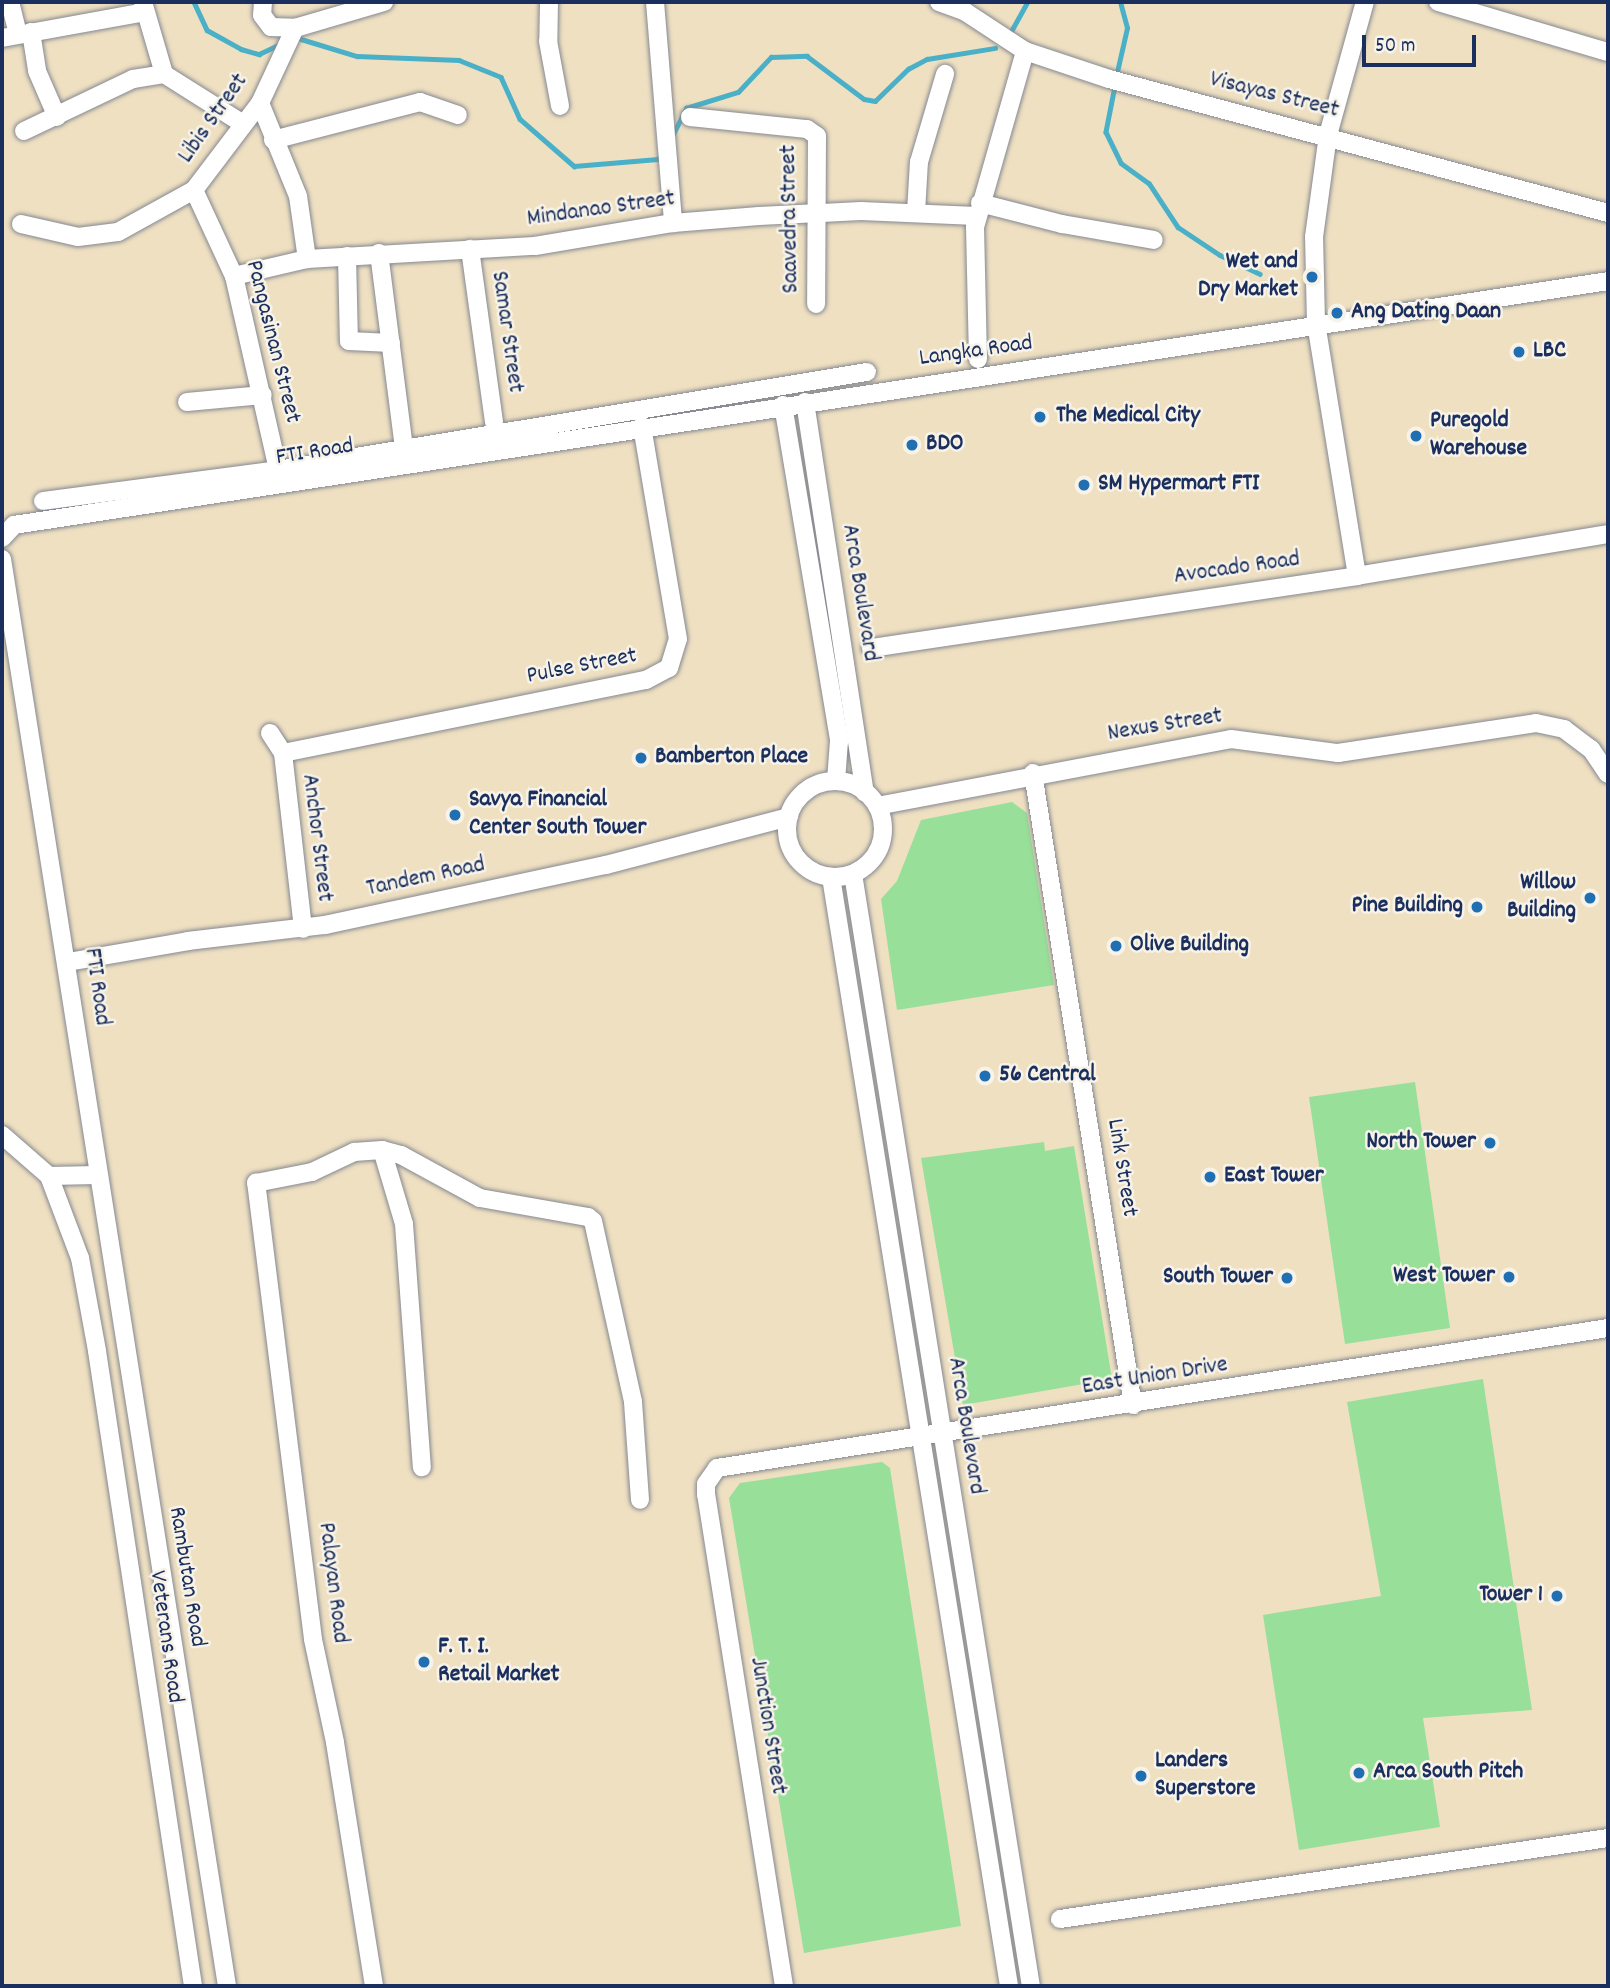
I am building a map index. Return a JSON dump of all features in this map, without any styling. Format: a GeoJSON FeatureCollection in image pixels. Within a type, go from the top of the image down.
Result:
{"type":"FeatureCollection","features":[{"type":"Feature","properties":{"kind":"street"},"geometry":{"type":"LineString","coordinates":[[10,2],[17,34],[57,117]]}},
{"type":"Feature","properties":{"kind":"street"},"geometry":{"type":"LineString","coordinates":[[263,2],[262,15],[271,27],[296,28],[384,2]]}},
{"type":"Feature","properties":{"kind":"street"},"geometry":{"type":"LineString","coordinates":[[549,2],[548,41],[560,106]]}},
{"type":"Feature","properties":{"kind":"street"},"geometry":{"type":"LineString","coordinates":[[655,2],[673,223]]}},
{"type":"Feature","properties":{"kind":"street","name":"Visayas Street"},"geometry":{"type":"LineString","coordinates":[[939,2],[966,7],[1025,51],[1124,83],[1328,135],[1608,213]]}},
{"type":"Feature","properties":{"kind":"street"},"geometry":{"type":"LineString","coordinates":[[1357,576],[1316,323],[1314,237],[1328,135],[1365,2]]}},
{"type":"Feature","properties":{"kind":"street"},"geometry":{"type":"LineString","coordinates":[[1438,2],[1608,52]]}},
{"type":"Feature","properties":{"kind":"street"},"geometry":{"type":"LineString","coordinates":[[17,34],[144,7],[164,74],[243,124]]}},
{"type":"Feature","properties":{"kind":"street","name":"Libis Street"},"geometry":{"type":"LineString","coordinates":[[21,224],[78,237],[118,232],[194,190],[260,103],[296,28]]}},
{"type":"Feature","properties":{"kind":"street"},"geometry":{"type":"LineString","coordinates":[[978,359],[973,287],[979,210],[1025,51]]}},
{"type":"Feature","properties":{"kind":"street"},"geometry":{"type":"LineString","coordinates":[[24,131],[134,79],[164,74]]}},
{"type":"Feature","properties":{"kind":"street"},"geometry":{"type":"LineString","coordinates":[[916,212],[919,162],[945,74]]}},
{"type":"Feature","properties":{"kind":"street"},"geometry":{"type":"LineString","coordinates":[[273,140],[420,102],[458,115]]}},
{"type":"Feature","properties":{"kind":"street"},"geometry":{"type":"LineString","coordinates":[[260,103],[298,196],[307,259]]}},
{"type":"Feature","properties":{"kind":"street","name":"Saavedra Street"},"geometry":{"type":"LineString","coordinates":[[690,117],[813,131],[817,136],[816,304]]}},
{"type":"Feature","properties":{"kind":"street","name":"Pangasinan Street"},"geometry":{"type":"LineString","coordinates":[[194,190],[234,276],[278,470]]}},
{"type":"Feature","properties":{"kind":"street","name":"Mindanao Street"},"geometry":{"type":"LineString","coordinates":[[234,276],[307,259],[535,246],[673,223],[815,212],[979,210],[1154,240]]}},
{"type":"Feature","properties":{"kind":"street","name":"Samar Street"},"geometry":{"type":"LineString","coordinates":[[470,248],[494,422]]}},
{"type":"Feature","properties":{"kind":"street"},"geometry":{"type":"LineString","coordinates":[[379,253],[404,449]]}},
{"type":"Feature","properties":{"kind":"street"},"geometry":{"type":"LineString","coordinates":[[347,256],[349,341],[391,343]]}},
{"type":"Feature","properties":{"kind":"street","name":"Langka Road"},"geometry":{"type":"LineString","coordinates":[[642,426],[683,408],[805,402],[1608,281]]}},
{"type":"Feature","properties":{"kind":"street"},"geometry":{"type":"LineString","coordinates":[[43,501],[278,470],[683,408],[867,372]]}},
{"type":"Feature","properties":{"kind":"street"},"geometry":{"type":"LineString","coordinates":[[187,402],[263,396]]}},
{"type":"Feature","properties":{"kind":"street","name":"Arca Boulevard"},"geometry":{"type":"LineString","coordinates":[[805,402],[865,792]]}},
{"type":"Feature","properties":{"kind":"street","name":"Arca Boulevard"},"geometry":{"type":"LineString","coordinates":[[783,405],[839,741],[836,782]]}},
{"type":"Feature","properties":{"kind":"street","name":"FTI Road"},"geometry":{"type":"LineString","coordinates":[[2,538],[14,525],[642,426]]}},
{"type":"Feature","properties":{"kind":"street","name":"Pulse Street"},"geometry":{"type":"LineString","coordinates":[[282,753],[646,680],[669,668],[678,639],[642,426]]}},
{"type":"Feature","properties":{"kind":"street","name":"Avocado Road"},"geometry":{"type":"LineString","coordinates":[[871,648],[1357,576],[1608,534]]}},
{"type":"Feature","properties":{"kind":"street","name":"FTI Road"},"geometry":{"type":"LineString","coordinates":[[2,559],[68,962],[97,1175]]}},
{"type":"Feature","properties":{"kind":"street","name":"Nexus Street"},"geometry":{"type":"LineString","coordinates":[[877,806],[1033,773],[1231,739],[1330,753],[1536,723],[1564,729],[1591,749],[1608,774]]}},
{"type":"Feature","properties":{"kind":"street"},"geometry":{"type":"LineString","coordinates":[[270,733],[282,753]]}},
{"type":"Feature","properties":{"kind":"street","name":"Anchor Street"},"geometry":{"type":"LineString","coordinates":[[282,753],[303,929]]}},
{"type":"Feature","properties":{"kind":"street","name":"Link Street"},"geometry":{"type":"LineString","coordinates":[[1033,773],[1133,1405]]}},
{"type":"Feature","properties":{"kind":"street"},"geometry":{"type":"LineString","coordinates":[[836,782],[865,792],[877,806],[883,827],[879,849],[853,874],[831,877],[798,859],[788,836],[789,817],[812,788],[836,782]]}},
{"type":"Feature","properties":{"kind":"street","name":"Tandem Road"},"geometry":{"type":"LineString","coordinates":[[68,962],[188,941],[303,929],[606,865],[789,817]]}},
{"type":"Feature","properties":{"kind":"street","name":"Arca Boulevard"},"geometry":{"type":"LineString","coordinates":[[853,874],[1031,1986]]}},
{"type":"Feature","properties":{"kind":"street","name":"Arca Boulevard"},"geometry":{"type":"LineString","coordinates":[[831,877],[1009,1986]]}},
{"type":"Feature","properties":{"kind":"street","name":"Veterans Road"},"geometry":{"type":"LineString","coordinates":[[2,1135],[49,1176],[80,1258],[97,1351],[193,1986]]}},
{"type":"Feature","properties":{"kind":"street"},"geometry":{"type":"LineString","coordinates":[[382,1150],[404,1224],[422,1467]]}},
{"type":"Feature","properties":{"kind":"street"},"geometry":{"type":"LineString","coordinates":[[382,1150],[401,1155],[480,1198],[582,1215],[593,1221],[633,1402],[640,1500]]}},
{"type":"Feature","properties":{"kind":"street","name":"Palayan Road"},"geometry":{"type":"LineString","coordinates":[[374,1986],[335,1742],[313,1639],[256,1183],[313,1172],[354,1152],[382,1150]]}},
{"type":"Feature","properties":{"kind":"street"},"geometry":{"type":"LineString","coordinates":[[49,1176],[97,1175]]}},
{"type":"Feature","properties":{"kind":"street","name":"Rambutan Road"},"geometry":{"type":"LineString","coordinates":[[97,1175],[227,1986]]}},
{"type":"Feature","properties":{"kind":"street","name":"East Union Drive"},"geometry":{"type":"LineString","coordinates":[[710,1473],[726,1465],[942,1436],[1608,1328]]}},
{"type":"Feature","properties":{"kind":"street","name":"Junction Street"},"geometry":{"type":"LineString","coordinates":[[710,1473],[706,1495],[784,1986]]}},
{"type":"Feature","properties":{"kind":"street"},"geometry":{"type":"LineString","coordinates":[[1060,1919],[1608,1838]]}},
{"type":"Feature","properties":{"kind":"green space"},"geometry":{"type":"Polygon","coordinates":[[[1012,802],[1027,813],[1054,985],[897,1010],[881,899],[897,881],[921,820],[1012,802]]]}},
{"type":"Feature","properties":{"kind":"green space"},"geometry":{"type":"Polygon","coordinates":[[[1415,1082],[1450,1328],[1345,1344],[1309,1097],[1415,1082]]]}},
{"type":"Feature","properties":{"kind":"green space"},"geometry":{"type":"Polygon","coordinates":[[[1044,1142],[1045,1151],[1074,1146],[1112,1379],[963,1405],[921,1158],[1044,1142]]]}},
{"type":"Feature","properties":{"kind":"green space"},"geometry":{"type":"Polygon","coordinates":[[[1483,1379],[1532,1710],[1423,1718],[1440,1827],[1299,1850],[1263,1615],[1381,1596],[1347,1402],[1483,1379]]]}},
{"type":"Feature","properties":{"kind":"green space"},"geometry":{"type":"Polygon","coordinates":[[[882,1462],[890,1468],[961,1926],[804,1953],[729,1498],[740,1483],[882,1462]]]}},
{"type":"Feature","properties":{"kind":"waterway"},"geometry":{"type":"LineString","coordinates":[[194,2],[207,30],[241,49],[259,54],[280,44]]}},
{"type":"Feature","properties":{"kind":"waterway"},"geometry":{"type":"LineString","coordinates":[[1009,35],[1027,2]]}},
{"type":"Feature","properties":{"kind":"waterway"},"geometry":{"type":"LineString","coordinates":[[1117,72],[1127,28],[1120,2]]}},
{"type":"Feature","properties":{"kind":"waterway"},"geometry":{"type":"LineString","coordinates":[[301,39],[357,56],[459,60],[501,77],[520,119],[574,166],[658,159],[662,154]]}},
{"type":"Feature","properties":{"kind":"waterway"},"geometry":{"type":"LineString","coordinates":[[673,134],[686,108],[738,92],[771,57],[807,56],[864,99],[875,101],[908,69],[927,59],[995,48]]}},
{"type":"Feature","properties":{"kind":"waterway"},"geometry":{"type":"LineString","coordinates":[[1115,86],[1106,132],[1121,163],[1149,183],[1178,227],[1220,255],[1260,274]]}},
{"type":"Feature","properties":{"kind":"place","name":"Wet and Dry Market"},"geometry":{"type":"Point","coordinates":[1312,277]}},
{"type":"Feature","properties":{"kind":"place","name":"Ang Dating Daan"},"geometry":{"type":"Point","coordinates":[1337,313]}},
{"type":"Feature","properties":{"kind":"place","name":"LBC"},"geometry":{"type":"Point","coordinates":[1519,352]}},
{"type":"Feature","properties":{"kind":"place","name":"The Medical City"},"geometry":{"type":"Point","coordinates":[1040,417]}},
{"type":"Feature","properties":{"kind":"place","name":"Puregold Warehouse"},"geometry":{"type":"Point","coordinates":[1416,436]}},
{"type":"Feature","properties":{"kind":"place","name":"BDO"},"geometry":{"type":"Point","coordinates":[912,445]}},
{"type":"Feature","properties":{"kind":"place","name":"SM Hypermart FTI"},"geometry":{"type":"Point","coordinates":[1084,485]}},
{"type":"Feature","properties":{"kind":"place","name":"Bamberton Place"},"geometry":{"type":"Point","coordinates":[641,758]}},
{"type":"Feature","properties":{"kind":"place","name":"Savya Financial Center South Tower"},"geometry":{"type":"Point","coordinates":[455,815]}},
{"type":"Feature","properties":{"kind":"place","name":"Willow Building"},"geometry":{"type":"Point","coordinates":[1590,898]}},
{"type":"Feature","properties":{"kind":"place","name":"Pine Building"},"geometry":{"type":"Point","coordinates":[1477,907]}},
{"type":"Feature","properties":{"kind":"place","name":"Olive Building"},"geometry":{"type":"Point","coordinates":[1116,946]}},
{"type":"Feature","properties":{"kind":"place","name":"56 Central"},"geometry":{"type":"Point","coordinates":[985,1076]}},
{"type":"Feature","properties":{"kind":"place","name":"North Tower"},"geometry":{"type":"Point","coordinates":[1490,1143]}},
{"type":"Feature","properties":{"kind":"place","name":"East Tower"},"geometry":{"type":"Point","coordinates":[1210,1177]}},
{"type":"Feature","properties":{"kind":"place","name":"West Tower"},"geometry":{"type":"Point","coordinates":[1509,1277]}},
{"type":"Feature","properties":{"kind":"place","name":"South Tower"},"geometry":{"type":"Point","coordinates":[1287,1278]}},
{"type":"Feature","properties":{"kind":"place","name":"Tower 1"},"geometry":{"type":"Point","coordinates":[1557,1596]}},
{"type":"Feature","properties":{"kind":"place","name":"F. T. I. Retail Market"},"geometry":{"type":"Point","coordinates":[424,1662]}},
{"type":"Feature","properties":{"kind":"place","name":"Arca South Pitch"},"geometry":{"type":"Point","coordinates":[1359,1773]}},
{"type":"Feature","properties":{"kind":"place","name":"Landers Superstore"},"geometry":{"type":"Point","coordinates":[1141,1776]}}]}
